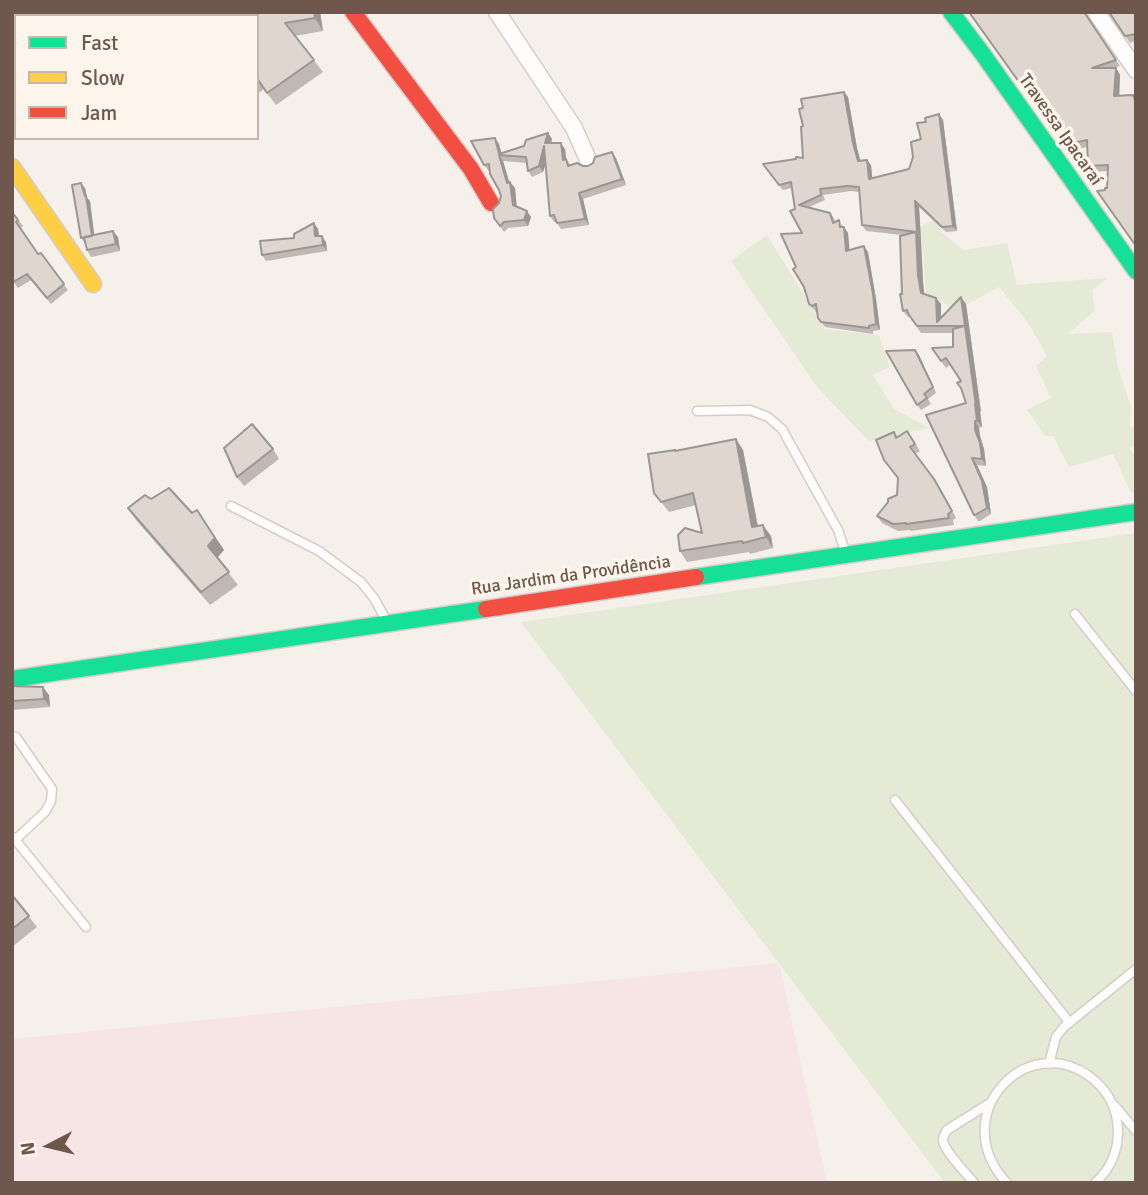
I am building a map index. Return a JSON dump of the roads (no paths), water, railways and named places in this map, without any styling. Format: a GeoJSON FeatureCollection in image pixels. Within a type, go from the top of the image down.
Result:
{"type":"FeatureCollection","features":[{"type":"Feature","properties":{"kind":"street"},"geometry":{"type":"LineString","coordinates":[[353,12],[471,169],[491,203]]}},
{"type":"Feature","properties":{"kind":"street"},"geometry":{"type":"LineString","coordinates":[[497,12],[574,128],[589,162]]}},
{"type":"Feature","properties":{"kind":"street","name":"Travessa Ipacaraí"},"geometry":{"type":"LineString","coordinates":[[951,12],[1136,271]]}},
{"type":"Feature","properties":{"kind":"street"},"geometry":{"type":"LineString","coordinates":[[1096,12],[1136,70]]}},
{"type":"Feature","properties":{"kind":"street"},"geometry":{"type":"LineString","coordinates":[[12,167],[93,284]]}},
{"type":"Feature","properties":{"kind":"street","name":"Rua Jardim da Providência"},"geometry":{"type":"LineString","coordinates":[[12,678],[1136,512]]}},
{"type":"Feature","properties":{"kind":"lane"},"geometry":{"type":"LineString","coordinates":[[697,411],[750,410],[768,417],[782,429],[838,530],[846,554]]}},
{"type":"Feature","properties":{"kind":"lane"},"geometry":{"type":"LineString","coordinates":[[231,506],[330,558],[361,582],[388,622]]}},
{"type":"Feature","properties":{"kind":"lane"},"geometry":{"type":"LineString","coordinates":[[1074,614],[1136,691]]}},
{"type":"Feature","properties":{"kind":"lane"},"geometry":{"type":"LineString","coordinates":[[12,736],[16,737],[52,789],[51,801],[44,812],[14,838],[86,927]]}},
{"type":"Feature","properties":{"kind":"lane"},"geometry":{"type":"LineString","coordinates":[[895,800],[1069,1022]]}},
{"type":"Feature","properties":{"kind":"lane"},"geometry":{"type":"LineString","coordinates":[[1049,1064],[1056,1037],[1069,1022],[1136,970]]}},
{"type":"Feature","properties":{"kind":"lane"},"geometry":{"type":"LineString","coordinates":[[1007,1183],[992,1164],[984,1140],[990,1103],[1004,1083],[1014,1075],[1049,1064],[1062,1065],[1085,1073],[1095,1081],[1136,1131]]}},
{"type":"Feature","properties":{"kind":"lane"},"geometry":{"type":"LineString","coordinates":[[1095,1183],[1109,1166],[1116,1149],[1118,1124],[1111,1100]]}},
{"type":"Feature","properties":{"kind":"lane"},"geometry":{"type":"LineString","coordinates":[[974,1183],[947,1150],[943,1142],[944,1135],[947,1130],[990,1103]]}}]}
